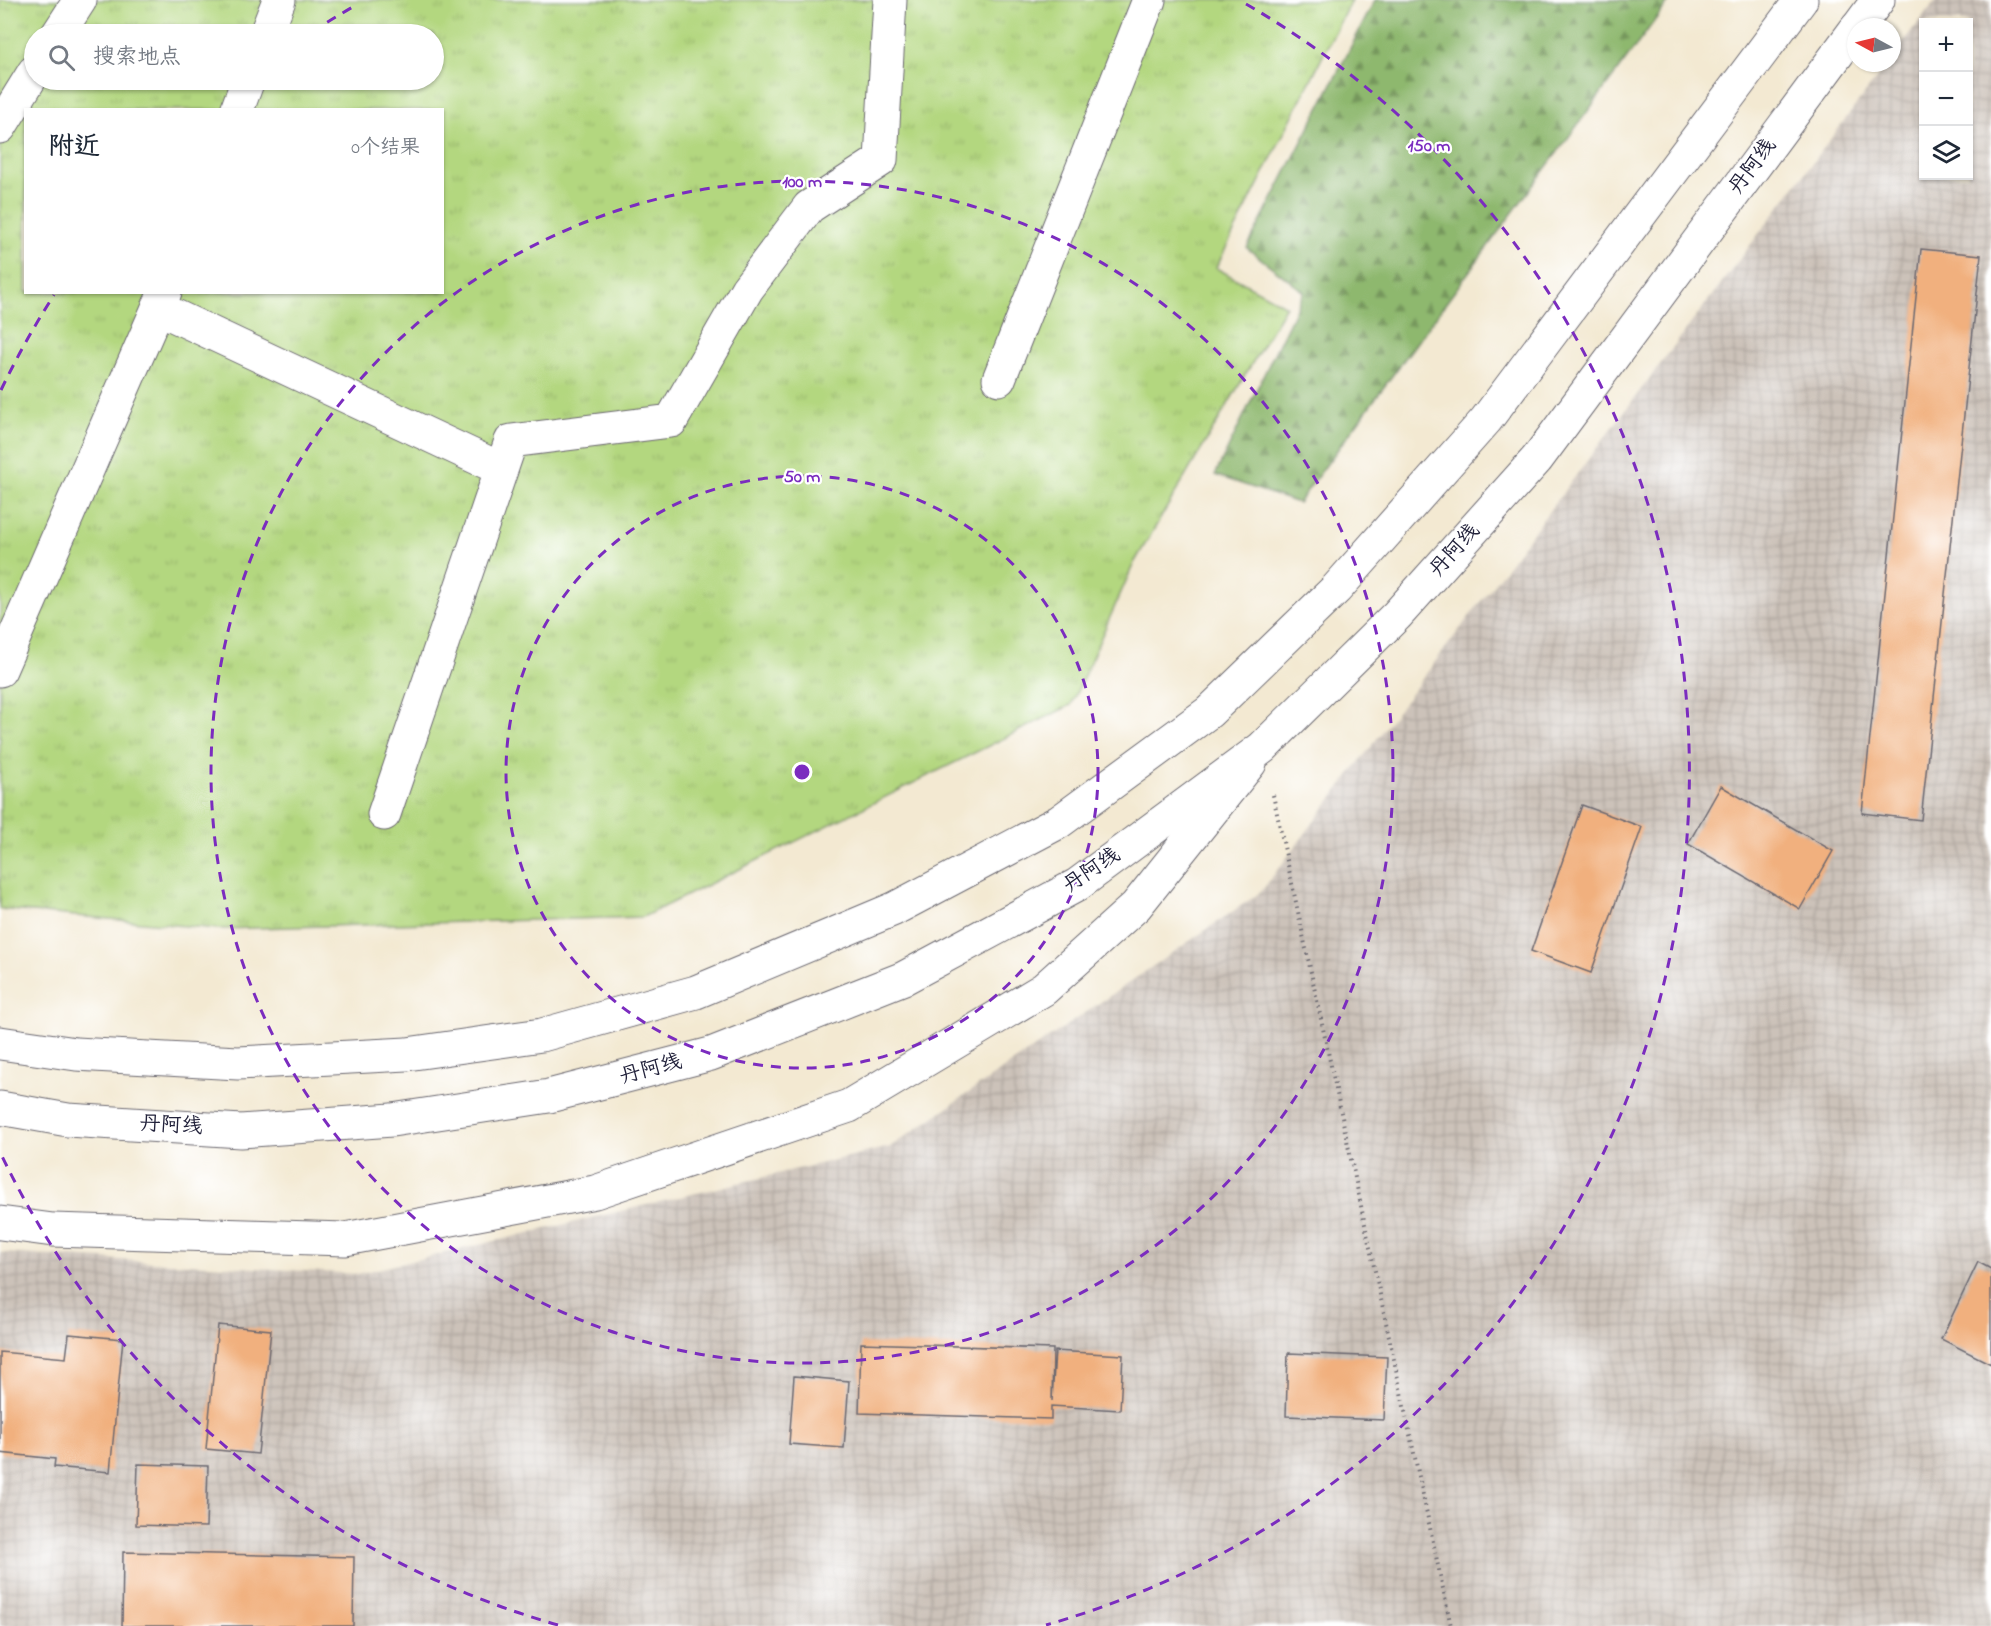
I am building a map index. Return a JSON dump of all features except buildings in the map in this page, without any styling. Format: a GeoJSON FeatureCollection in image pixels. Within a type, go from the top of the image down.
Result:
{"type":"FeatureCollection","features":[{"type":"Feature","properties":{"kind":"main road"},"geometry":{"type":"LineString","coordinates":[[64,24],[80,0]]}},
{"type":"Feature","properties":{"kind":"main road"},"geometry":{"type":"LineString","coordinates":[[270,24],[279,0]]}},
{"type":"Feature","properties":{"kind":"main road"},"geometry":{"type":"LineString","coordinates":[[384,813],[511,441],[671,421],[747,289],[809,207],[881,160],[890,0]]}},
{"type":"Feature","properties":{"kind":"main road"},"geometry":{"type":"LineString","coordinates":[[999,379],[1149,0]]}},
{"type":"Feature","properties":{"kind":"main road"},"geometry":{"type":"LineString","coordinates":[[0,1043],[76,1054],[238,1063],[407,1054],[542,1035],[696,992],[894,909],[1059,822],[1209,712],[1336,589],[1486,420],[1801,0]]}},
{"type":"Feature","properties":{"kind":"main road","name":"丹阿线"},"geometry":{"type":"LineString","coordinates":[[1864,18],[1878,0]]}},
{"type":"Feature","properties":{"kind":"main road","name":"丹阿线"},"geometry":{"type":"LineString","coordinates":[[0,1108],[68,1120],[241,1131],[392,1120],[549,1096],[711,1054],[904,978],[1077,885],[1262,748],[1397,615],[1537,459],[1847,41]]}},
{"type":"Feature","properties":{"kind":"main road"},"geometry":{"type":"LineString","coordinates":[[0,127],[24,88]]}},
{"type":"Feature","properties":{"kind":"main road"},"geometry":{"type":"LineString","coordinates":[[238,108],[244,90]]}},
{"type":"Feature","properties":{"kind":"main road"},"geometry":{"type":"LineString","coordinates":[[0,670],[162,300],[501,468]]}},
{"type":"Feature","properties":{"kind":"main road"},"geometry":{"type":"LineString","coordinates":[[0,1223],[53,1230],[345,1239],[595,1192],[849,1106],[1044,989],[1136,906],[1262,748]]}},
{"type":"Feature","properties":{"kind":"path"},"geometry":{"type":"LineString","coordinates":[[1262,748],[1451,1626]]}},
{"type":"Feature","properties":{"kind":"shaded area"},"geometry":{"type":"Polygon","coordinates":[[[1936,0],[1991,0],[1991,1626],[0,1626],[0,1253],[357,1274],[890,1147],[1261,892],[1881,72],[1901,72],[1901,45],[1919,22],[1919,180],[1973,180],[1973,18],[1922,18],[1936,0]]]}},
{"type":"Feature","properties":{"kind":"green space"},"geometry":{"type":"Polygon","coordinates":[[[0,0],[1351,0],[1216,268],[1286,306],[1134,563],[1071,705],[643,917],[218,929],[0,909],[0,0]]]}},
{"type":"Feature","properties":{"kind":"green space"},"geometry":{"type":"Polygon","coordinates":[[[1375,0],[1670,0],[1298,503],[1215,475],[1304,292],[1247,248],[1375,0]]]}}]}
